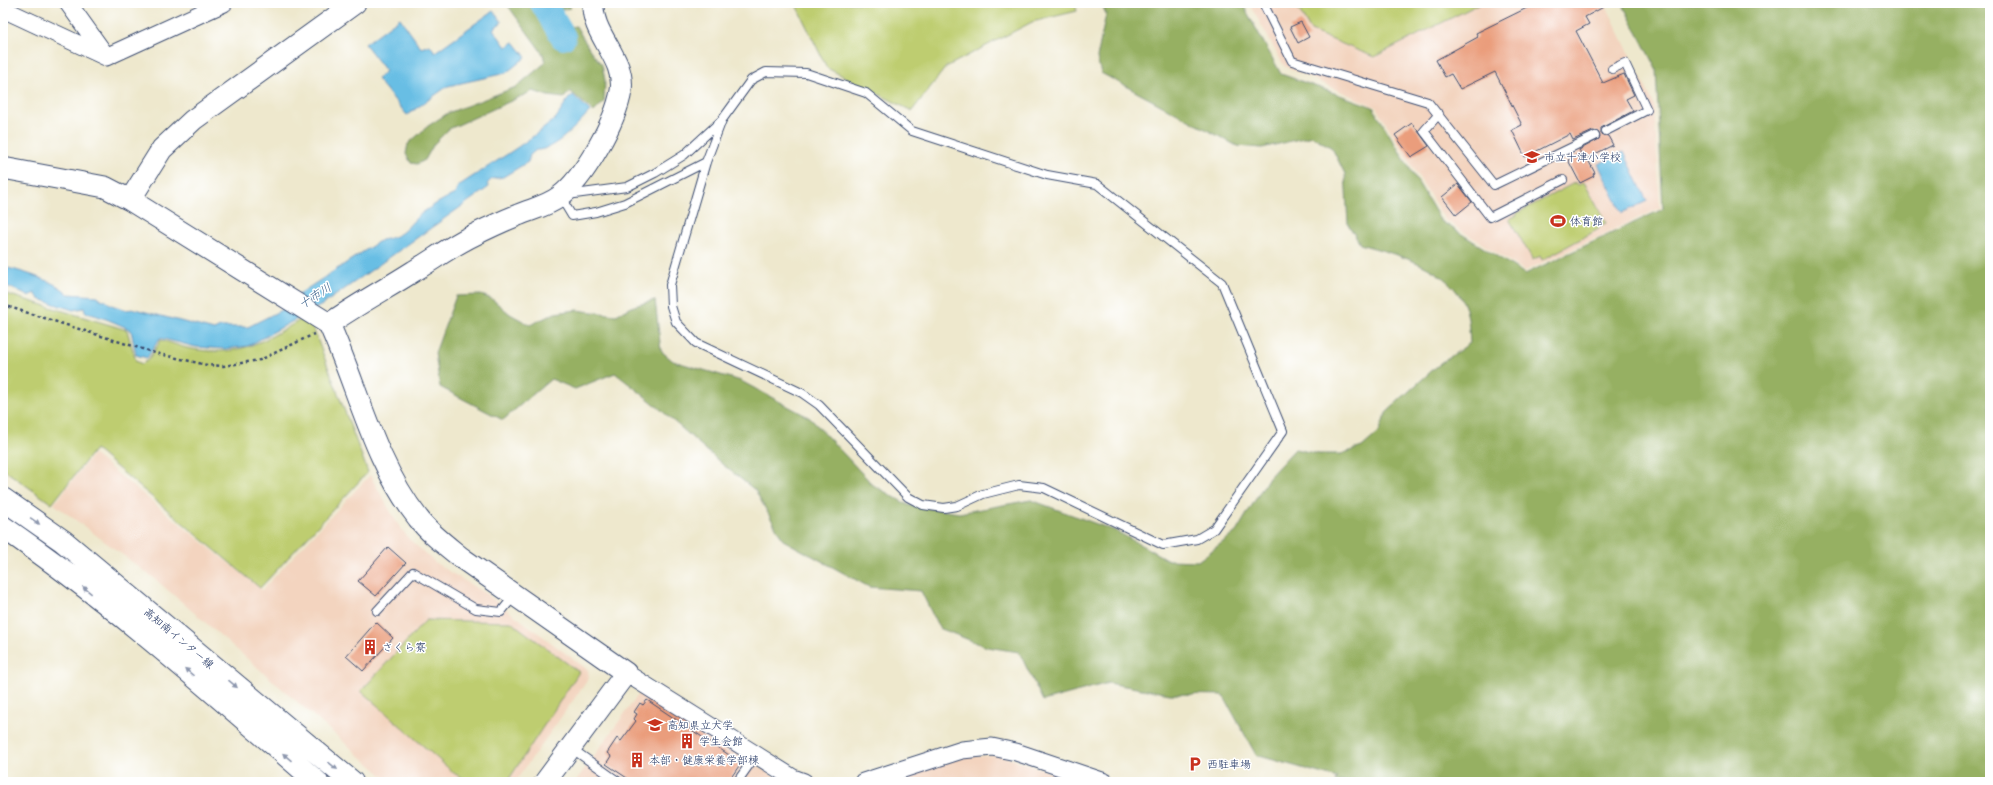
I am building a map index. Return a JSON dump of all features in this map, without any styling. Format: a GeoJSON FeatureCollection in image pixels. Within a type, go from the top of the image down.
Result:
{"type":"FeatureCollection","features":[{"type":"Feature","properties":{"kind":"main road","name":"高知南インター線"},"geometry":{"type":"LineString","coordinates":[[3,499],[63,541],[352,782]]}},
{"type":"Feature","properties":{"kind":"main road","name":"高知南インター線"},"geometry":{"type":"LineString","coordinates":[[3,527],[45,556],[183,667],[317,782]]}},
{"type":"Feature","properties":{"kind":"street"},"geometry":{"type":"LineString","coordinates":[[3,9],[106,57],[224,3]]}},
{"type":"Feature","properties":{"kind":"street"},"geometry":{"type":"LineString","coordinates":[[130,200],[162,149],[178,134],[194,120],[355,3]]}},
{"type":"Feature","properties":{"kind":"street"},"geometry":{"type":"LineString","coordinates":[[325,321],[472,236],[516,215],[548,204],[560,196],[582,172],[606,133],[615,113],[621,90],[619,70],[613,54],[596,23],[593,3]]}},
{"type":"Feature","properties":{"kind":"street"},"geometry":{"type":"LineString","coordinates":[[75,5],[106,57]]}},
{"type":"Feature","properties":{"kind":"street"},"geometry":{"type":"LineString","coordinates":[[3,168],[105,187],[130,200],[325,321],[382,456],[418,519],[438,539],[514,596],[626,673],[793,778],[804,782]]}},
{"type":"Feature","properties":{"kind":"street"},"geometry":{"type":"LineString","coordinates":[[545,782],[626,673]]}},
{"type":"Feature","properties":{"kind":"street"},"geometry":{"type":"LineString","coordinates":[[863,782],[962,750],[992,747],[1016,752],[1105,782]]}},
{"type":"Feature","properties":{"kind":"lane"},"geometry":{"type":"LineString","coordinates":[[1263,3],[1292,61],[1428,102],[1494,185],[1595,136]]}},
{"type":"Feature","properties":{"kind":"lane"},"geometry":{"type":"LineString","coordinates":[[1606,131],[1647,110],[1625,63],[1612,69]]}},
{"type":"Feature","properties":{"kind":"lane"},"geometry":{"type":"LineString","coordinates":[[706,162],[625,203],[596,212],[572,216],[560,196],[627,187],[655,173],[684,155],[722,120],[751,80],[766,72],[806,73],[866,92],[912,131],[1047,175],[1097,184],[1222,283],[1283,431],[1214,529],[1196,539],[1163,546],[1044,488],[1019,485],[983,494],[957,506],[944,508],[923,505],[908,497],[819,405],[802,393],[696,343],[676,322],[671,306],[670,285],[706,162],[722,120]]}},
{"type":"Feature","properties":{"kind":"lane"},"geometry":{"type":"LineString","coordinates":[[1439,114],[1424,131],[1490,217],[1563,180]]}},
{"type":"Feature","properties":{"kind":"lane"},"geometry":{"type":"LineString","coordinates":[[376,611],[413,572],[476,609],[501,612],[514,596]]}},
{"type":"Feature","properties":{"kind":"lane"},"geometry":{"type":"LineString","coordinates":[[570,747],[620,782]]}},
{"type":"Feature","properties":{"kind":"lane"},"geometry":{"type":"LineString","coordinates":[[736,782],[756,755]]}},
{"type":"Feature","properties":{"kind":"path"},"geometry":{"type":"LineString","coordinates":[[3,305],[128,343],[155,353],[207,365],[223,366],[260,360],[281,351],[313,335],[325,321]]}},
{"type":"Feature","properties":{"kind":"shaded area","name":"市立十津小学校"},"geometry":{"type":"Polygon","coordinates":[[[1249,3],[1605,3],[1654,105],[1660,208],[1525,271],[1445,220],[1376,107],[1284,66],[1249,3]]]}},
{"type":"Feature","properties":{"kind":"shaded area"},"geometry":{"type":"Polygon","coordinates":[[[93,454],[262,590],[370,475],[397,523],[409,539],[437,564],[486,594],[588,670],[589,678],[515,782],[390,782],[155,579],[54,504],[93,454]]]}},
{"type":"Feature","properties":{"kind":"shaded area","name":"高知県立大学"},"geometry":{"type":"Polygon","coordinates":[[[641,691],[783,782],[575,782],[641,691]]]}},
{"type":"Feature","properties":{"kind":"shaded area"},"geometry":{"type":"Polygon","coordinates":[[[999,755],[1081,782],[885,782],[966,756],[999,755]]]}},
{"type":"Feature","properties":{"kind":"green space"},"geometry":{"type":"Polygon","coordinates":[[[506,3],[540,3],[559,38],[569,27],[576,26],[590,50],[602,65],[605,80],[604,102],[594,112],[570,91],[564,98],[548,96],[533,91],[449,129],[434,144],[425,160],[417,164],[411,163],[406,154],[408,144],[428,126],[448,113],[516,87],[545,63],[543,54],[506,3]]]}},
{"type":"Feature","properties":{"kind":"green space"},"geometry":{"type":"Polygon","coordinates":[[[547,3],[571,3],[570,8],[552,11],[547,3]]]}},
{"type":"Feature","properties":{"kind":"green space"},"geometry":{"type":"Polygon","coordinates":[[[795,3],[1075,3],[1077,11],[1032,22],[946,67],[912,111],[827,68],[795,3]]]}},
{"type":"Feature","properties":{"kind":"green space"},"geometry":{"type":"Polygon","coordinates":[[[1086,3],[1242,3],[1281,74],[1373,107],[1441,221],[1525,274],[1663,209],[1656,69],[1622,3],[1990,3],[1990,782],[1335,782],[1337,778],[1256,755],[1223,695],[1170,694],[1108,683],[1043,701],[1019,652],[987,647],[939,628],[921,591],[869,587],[783,540],[755,490],[722,464],[652,402],[615,373],[575,389],[551,379],[503,420],[440,387],[435,353],[456,296],[481,295],[492,299],[510,314],[530,325],[555,313],[576,310],[616,315],[634,306],[655,300],[661,351],[673,361],[741,381],[810,418],[873,485],[908,505],[959,513],[1031,500],[1116,531],[1168,560],[1198,561],[1236,532],[1269,477],[1295,449],[1319,454],[1341,454],[1362,447],[1379,432],[1387,411],[1436,367],[1470,343],[1467,313],[1459,295],[1449,283],[1436,273],[1406,258],[1360,244],[1348,224],[1345,174],[1332,148],[1312,136],[1262,148],[1237,146],[1101,73],[1097,58],[1106,14],[1102,5],[1086,3]]]}},
{"type":"Feature","properties":{"kind":"green space"},"geometry":{"type":"Polygon","coordinates":[[[1295,3],[1481,3],[1374,57],[1311,31],[1295,3]]]}},
{"type":"Feature","properties":{"kind":"green space","name":"体育館"},"geometry":{"type":"Polygon","coordinates":[[[1576,182],[1578,185],[1584,182],[1606,223],[1598,227],[1599,229],[1542,260],[1540,256],[1533,260],[1509,219],[1517,215],[1517,213],[1576,182]]]}},
{"type":"Feature","properties":{"kind":"green space"},"geometry":{"type":"Polygon","coordinates":[[[3,293],[127,330],[136,361],[142,364],[148,360],[161,340],[187,348],[204,351],[234,350],[260,342],[300,320],[312,325],[368,472],[260,588],[95,449],[52,504],[3,469],[3,293]]]}},
{"type":"Feature","properties":{"kind":"green space"},"geometry":{"type":"Polygon","coordinates":[[[426,620],[511,622],[579,672],[507,782],[472,782],[455,774],[361,691],[426,620]]]}},
{"type":"Feature","properties":{"kind":"water"},"geometry":{"type":"Polygon","coordinates":[[[493,11],[502,22],[493,29],[506,47],[514,42],[526,57],[506,73],[448,86],[407,115],[377,79],[386,71],[365,44],[400,18],[421,48],[430,45],[435,52],[493,11]]]}},
{"type":"Feature","properties":{"kind":"water"},"geometry":{"type":"Polygon","coordinates":[[[573,95],[590,111],[558,142],[543,149],[536,150],[530,155],[528,162],[503,177],[492,179],[487,184],[489,187],[322,305],[248,346],[225,349],[196,347],[160,338],[147,358],[136,355],[131,330],[86,313],[84,308],[73,310],[39,299],[35,293],[28,296],[3,284],[3,267],[47,281],[56,285],[68,294],[98,296],[100,299],[105,300],[123,310],[135,309],[214,330],[220,327],[248,327],[285,308],[302,292],[381,240],[396,236],[422,213],[455,194],[458,186],[519,147],[553,121],[569,98],[573,95]]]}},
{"type":"Feature","properties":{"kind":"water"},"geometry":{"type":"Polygon","coordinates":[[[1624,152],[1647,201],[1622,213],[1598,164],[1624,152]]]}},
{"type":"Feature","properties":{"kind":"building"},"geometry":{"type":"Polygon","coordinates":[[[1537,3],[1611,3],[1585,17],[1589,24],[1576,31],[1603,83],[1624,74],[1634,95],[1626,99],[1633,111],[1601,128],[1601,134],[1608,136],[1613,145],[1587,158],[1595,173],[1593,174],[1594,176],[1580,183],[1568,160],[1581,153],[1579,150],[1599,139],[1600,136],[1598,132],[1593,131],[1573,140],[1570,134],[1525,157],[1512,130],[1522,125],[1495,72],[1460,89],[1451,74],[1445,77],[1436,60],[1478,37],[1476,33],[1537,3]]]}},
{"type":"Feature","properties":{"kind":"building"},"geometry":{"type":"Polygon","coordinates":[[[1301,22],[1309,37],[1298,43],[1290,27],[1301,22]]]}},
{"type":"Feature","properties":{"kind":"building"},"geometry":{"type":"Polygon","coordinates":[[[1412,123],[1429,146],[1411,157],[1395,135],[1412,123]]]}},
{"type":"Feature","properties":{"kind":"building"},"geometry":{"type":"Polygon","coordinates":[[[1458,184],[1472,202],[1456,215],[1442,197],[1458,184]]]}},
{"type":"Feature","properties":{"kind":"building"},"geometry":{"type":"Polygon","coordinates":[[[388,547],[406,563],[376,596],[358,581],[388,547]]]}},
{"type":"Feature","properties":{"kind":"building","name":"さくら寮"},"geometry":{"type":"Polygon","coordinates":[[[376,622],[393,638],[363,671],[346,656],[376,622]]]}},
{"type":"Feature","properties":{"kind":"building","name":"高知県立大学"},"geometry":{"type":"Polygon","coordinates":[[[647,700],[741,763],[728,782],[633,782],[606,764],[611,756],[607,753],[617,738],[621,741],[636,721],[634,719],[637,714],[634,712],[640,703],[643,705],[647,700]]]}},
{"type":"Feature","properties":{"kind":"waterway","name":"十市川"},"geometry":{"type":"LineString","coordinates":[[543,3],[563,37]]}},
{"type":"Feature","properties":{"kind":"place","name":"市立十津小学校"},"geometry":{"type":"Point","coordinates":[1532,157]}},
{"type":"Feature","properties":{"kind":"place","name":"体育館"},"geometry":{"type":"Point","coordinates":[1558,221]}},
{"type":"Feature","properties":{"kind":"place","name":"さくら寮"},"geometry":{"type":"Point","coordinates":[370,647]}},
{"type":"Feature","properties":{"kind":"place","name":"高知県立大学"},"geometry":{"type":"Point","coordinates":[655,725]}},
{"type":"Feature","properties":{"kind":"place","name":"学生会館"},"geometry":{"type":"Point","coordinates":[687,741]}},
{"type":"Feature","properties":{"kind":"place","name":"本部・健康栄養学部棟"},"geometry":{"type":"Point","coordinates":[637,760]}},
{"type":"Feature","properties":{"kind":"place","name":"西駐車場"},"geometry":{"type":"Point","coordinates":[1195,764]}}]}
